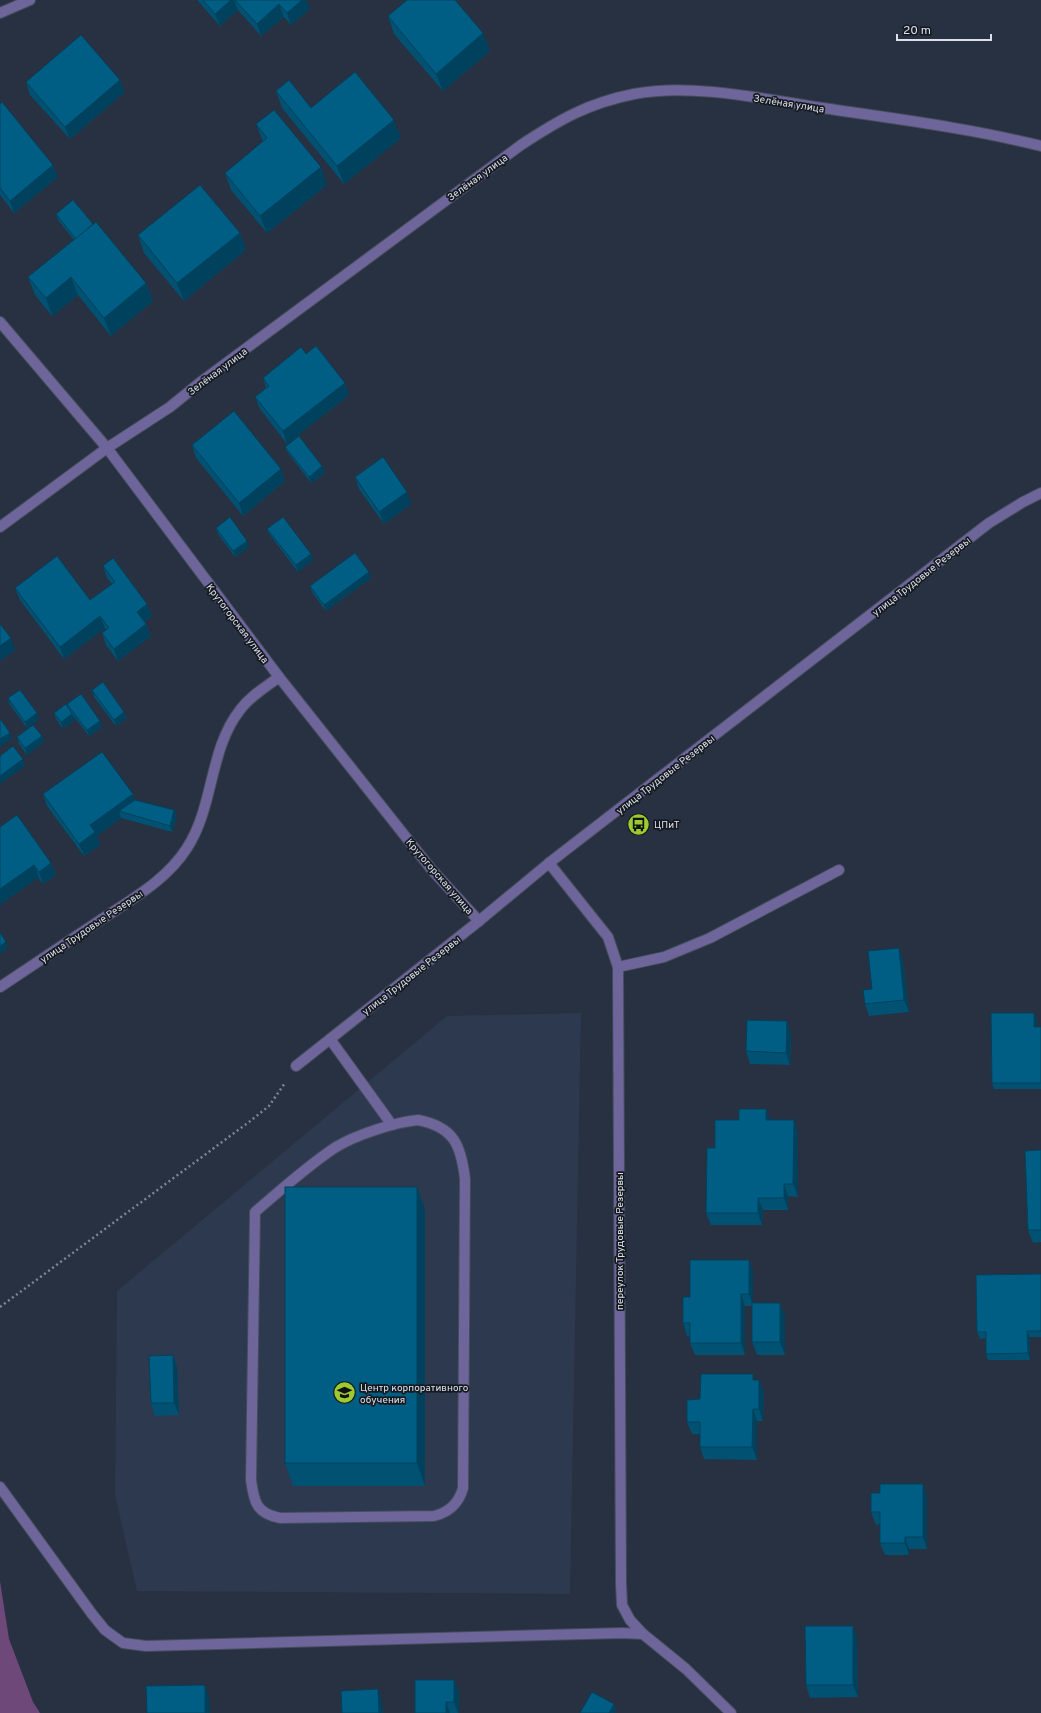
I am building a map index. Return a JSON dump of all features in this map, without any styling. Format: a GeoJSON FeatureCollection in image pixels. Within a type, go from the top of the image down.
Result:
{"type":"FeatureCollection","features":[{"type":"Feature","properties":{"kind":"street"},"geometry":{"type":"LineString","coordinates":[[0,13],[30,0]]}},
{"type":"Feature","properties":{"kind":"street","name":"Зелёная улица"},"geometry":{"type":"LineString","coordinates":[[0,527],[107,448],[170,407],[202,381],[521,145],[559,121],[597,103],[635,94],[679,91],[730,94],[966,130],[1041,146]]}},
{"type":"Feature","properties":{"kind":"street","name":"Крутогорская улица"},"geometry":{"type":"LineString","coordinates":[[0,322],[107,448],[279,677],[432,870],[479,922]]}},
{"type":"Feature","properties":{"kind":"street","name":"улица Трудовые Резервы"},"geometry":{"type":"LineString","coordinates":[[296,1066],[479,922],[549,863],[989,523],[1041,493]]}},
{"type":"Feature","properties":{"kind":"street","name":"улица Трудовые Резервы"},"geometry":{"type":"LineString","coordinates":[[0,987],[149,887],[177,863],[195,834],[218,758],[232,723],[247,701],[279,677]]}},
{"type":"Feature","properties":{"kind":"street","name":"переулок Трудовые Резервы"},"geometry":{"type":"LineString","coordinates":[[549,863],[608,937],[618,967],[620,1584],[622,1605],[630,1620],[643,1634],[686,1669],[731,1713]]}},
{"type":"Feature","properties":{"kind":"street"},"geometry":{"type":"LineString","coordinates":[[618,967],[664,957],[710,938],[839,870]]}},
{"type":"Feature","properties":{"kind":"street"},"geometry":{"type":"LineString","coordinates":[[330,1039],[392,1126]]}},
{"type":"Feature","properties":{"kind":"street"},"geometry":{"type":"LineString","coordinates":[[418,1120],[441,1126],[450,1134],[458,1148],[463,1163],[465,1179],[463,1488],[460,1498],[454,1506],[444,1513],[434,1516],[280,1518],[268,1516],[259,1509],[253,1496],[251,1480],[255,1212],[312,1164],[338,1146],[392,1126],[418,1120]]}},
{"type":"Feature","properties":{"kind":"street"},"geometry":{"type":"LineString","coordinates":[[0,1487],[92,1614],[105,1630],[123,1642],[146,1646],[622,1633],[643,1634]]}},
{"type":"Feature","properties":{"kind":"path"},"geometry":{"type":"LineString","coordinates":[[0,1307],[249,1122],[268,1106],[296,1066]]}},
{"type":"Feature","properties":{"kind":"shaded area","name":"Центр корпоративного обучения"},"geometry":{"type":"Polygon","coordinates":[[[581,1013],[570,1594],[137,1591],[115,1495],[117,1291],[447,1016],[581,1013]]]}},
{"type":"Feature","properties":{"kind":"shaded area"},"geometry":{"type":"Polygon","coordinates":[[[0,1581],[9,1639],[33,1702],[40,1713],[0,1713],[0,1581]]]}},
{"type":"Feature","properties":{"kind":"building"},"geometry":{"type":"Polygon","coordinates":[[[203,0],[231,0],[215,14],[203,0]]]}},
{"type":"Feature","properties":{"kind":"building"},"geometry":{"type":"Polygon","coordinates":[[[235,0],[302,0],[287,13],[279,4],[257,24],[235,0]]]}},
{"type":"Feature","properties":{"kind":"building"},"geometry":{"type":"Polygon","coordinates":[[[407,0],[455,0],[483,33],[436,74],[388,16],[407,0]]]}},
{"type":"Feature","properties":{"kind":"building"},"geometry":{"type":"Polygon","coordinates":[[[81,35],[120,80],[65,127],[26,82],[81,35]]]}},
{"type":"Feature","properties":{"kind":"building"},"geometry":{"type":"Polygon","coordinates":[[[355,72],[394,120],[337,166],[276,91],[289,80],[311,108],[355,72]]]}},
{"type":"Feature","properties":{"kind":"building"},"geometry":{"type":"Polygon","coordinates":[[[2,102],[53,165],[10,201],[0,188],[0,104],[2,102]]]}},
{"type":"Feature","properties":{"kind":"building"},"geometry":{"type":"Polygon","coordinates":[[[274,110],[321,167],[260,216],[225,173],[267,138],[256,124],[274,110]]]}},
{"type":"Feature","properties":{"kind":"building"},"geometry":{"type":"Polygon","coordinates":[[[200,185],[240,233],[177,283],[138,235],[200,185]]]}},
{"type":"Feature","properties":{"kind":"building"},"geometry":{"type":"Polygon","coordinates":[[[73,200],[93,224],[76,239],[56,214],[73,200]]]}},
{"type":"Feature","properties":{"kind":"building"},"geometry":{"type":"Polygon","coordinates":[[[96,222],[146,283],[104,318],[71,277],[46,298],[28,277],[96,222]]]}},
{"type":"Feature","properties":{"kind":"building"},"geometry":{"type":"Polygon","coordinates":[[[316,346],[345,383],[283,431],[255,397],[269,386],[263,378],[301,347],[306,354],[316,346]]]}},
{"type":"Feature","properties":{"kind":"building"},"geometry":{"type":"Polygon","coordinates":[[[234,411],[281,469],[239,503],[192,445],[234,411]]]}},
{"type":"Feature","properties":{"kind":"building"},"geometry":{"type":"Polygon","coordinates":[[[299,436],[322,466],[309,477],[285,447],[299,436]]]}},
{"type":"Feature","properties":{"kind":"building"},"geometry":{"type":"Polygon","coordinates":[[[383,457],[407,492],[379,512],[355,477],[383,457]]]}},
{"type":"Feature","properties":{"kind":"building"},"geometry":{"type":"Polygon","coordinates":[[[230,517],[247,541],[233,551],[216,528],[230,517]]]}},
{"type":"Feature","properties":{"kind":"building"},"geometry":{"type":"Polygon","coordinates":[[[283,517],[311,554],[296,565],[267,529],[283,517]]]}},
{"type":"Feature","properties":{"kind":"building"},"geometry":{"type":"Polygon","coordinates":[[[355,553],[369,572],[324,605],[310,586],[355,553]]]}},
{"type":"Feature","properties":{"kind":"building"},"geometry":{"type":"Polygon","coordinates":[[[57,556],[90,600],[115,582],[103,566],[113,558],[147,604],[137,612],[146,624],[114,649],[102,633],[109,628],[100,616],[60,647],[15,588],[57,556]]]}},
{"type":"Feature","properties":{"kind":"building"},"geometry":{"type":"Polygon","coordinates":[[[0,624],[11,638],[0,646],[0,624]]]}},
{"type":"Feature","properties":{"kind":"building"},"geometry":{"type":"Polygon","coordinates":[[[103,682],[124,712],[114,720],[92,690],[103,682]]]}},
{"type":"Feature","properties":{"kind":"building"},"geometry":{"type":"Polygon","coordinates":[[[20,690],[37,713],[25,722],[8,698],[20,690]]]}},
{"type":"Feature","properties":{"kind":"building"},"geometry":{"type":"Polygon","coordinates":[[[81,694],[100,721],[87,730],[67,704],[81,694]]]}},
{"type":"Feature","properties":{"kind":"building"},"geometry":{"type":"Polygon","coordinates":[[[66,704],[72,714],[61,722],[54,713],[66,704]]]}},
{"type":"Feature","properties":{"kind":"building"},"geometry":{"type":"Polygon","coordinates":[[[1,720],[10,733],[0,739],[0,721],[1,720]]]}},
{"type":"Feature","properties":{"kind":"building"},"geometry":{"type":"Polygon","coordinates":[[[33,725],[42,736],[25,748],[17,737],[33,725]]]}},
{"type":"Feature","properties":{"kind":"building"},"geometry":{"type":"Polygon","coordinates":[[[13,746],[23,759],[0,776],[0,756],[13,746]]]}},
{"type":"Feature","properties":{"kind":"building"},"geometry":{"type":"Polygon","coordinates":[[[102,752],[133,794],[90,825],[95,832],[79,844],[43,794],[102,752]]]}},
{"type":"Feature","properties":{"kind":"building"},"geometry":{"type":"Polygon","coordinates":[[[135,800],[174,810],[170,826],[119,811],[135,800]]]}},
{"type":"Feature","properties":{"kind":"building"},"geometry":{"type":"Polygon","coordinates":[[[17,815],[51,863],[39,872],[34,865],[0,889],[0,827],[17,815]]]}},
{"type":"Feature","properties":{"kind":"building"},"geometry":{"type":"Polygon","coordinates":[[[0,932],[6,942],[0,946],[0,932]]]}},
{"type":"Feature","properties":{"kind":"building"},"geometry":{"type":"Polygon","coordinates":[[[899,948],[904,1000],[865,1004],[863,990],[872,989],[868,951],[899,948]]]}},
{"type":"Feature","properties":{"kind":"building"},"geometry":{"type":"Polygon","coordinates":[[[991,1013],[1034,1013],[1034,1027],[1041,1027],[1041,1083],[992,1083],[991,1013]]]}},
{"type":"Feature","properties":{"kind":"building"},"geometry":{"type":"Polygon","coordinates":[[[747,1020],[787,1021],[786,1053],[746,1051],[747,1020]]]}},
{"type":"Feature","properties":{"kind":"building"},"geometry":{"type":"Polygon","coordinates":[[[739,1109],[766,1109],[766,1120],[794,1120],[793,1184],[784,1184],[784,1198],[758,1198],[758,1213],[706,1213],[707,1148],[715,1148],[715,1120],[739,1120],[739,1109]]]}},
{"type":"Feature","properties":{"kind":"building"},"geometry":{"type":"Polygon","coordinates":[[[1041,1150],[1041,1230],[1028,1230],[1025,1151],[1041,1150]]]}},
{"type":"Feature","properties":{"kind":"building"},"geometry":{"type":"Polygon","coordinates":[[[285,1187],[417,1187],[417,1463],[285,1463],[285,1187]]]}},
{"type":"Feature","properties":{"kind":"building"},"geometry":{"type":"Polygon","coordinates":[[[690,1260],[749,1260],[749,1294],[741,1294],[741,1343],[690,1343],[690,1323],[683,1323],[683,1297],[690,1297],[690,1260]]]}},
{"type":"Feature","properties":{"kind":"building"},"geometry":{"type":"Polygon","coordinates":[[[1041,1274],[1041,1331],[1027,1331],[1028,1353],[986,1354],[986,1332],[977,1332],[976,1275],[1041,1274]]]}},
{"type":"Feature","properties":{"kind":"building"},"geometry":{"type":"Polygon","coordinates":[[[752,1303],[780,1303],[780,1342],[752,1342],[752,1303]]]}},
{"type":"Feature","properties":{"kind":"building"},"geometry":{"type":"Polygon","coordinates":[[[173,1355],[174,1403],[151,1403],[149,1356],[173,1355]]]}},
{"type":"Feature","properties":{"kind":"building"},"geometry":{"type":"Polygon","coordinates":[[[701,1374],[753,1374],[753,1380],[759,1380],[759,1409],[753,1409],[752,1447],[700,1447],[700,1422],[687,1422],[687,1400],[700,1399],[701,1374]]]}},
{"type":"Feature","properties":{"kind":"building"},"geometry":{"type":"Polygon","coordinates":[[[880,1484],[923,1484],[923,1537],[905,1537],[905,1543],[880,1543],[880,1512],[871,1512],[871,1493],[880,1493],[880,1484]]]}},
{"type":"Feature","properties":{"kind":"building"},"geometry":{"type":"Polygon","coordinates":[[[805,1626],[853,1626],[853,1685],[806,1685],[805,1626]]]}},
{"type":"Feature","properties":{"kind":"building"},"geometry":{"type":"Polygon","coordinates":[[[415,1680],[454,1680],[454,1702],[446,1702],[446,1713],[415,1713],[415,1680]]]}},
{"type":"Feature","properties":{"kind":"building"},"geometry":{"type":"Polygon","coordinates":[[[205,1685],[205,1713],[147,1713],[146,1686],[205,1685]]]}},
{"type":"Feature","properties":{"kind":"building"},"geometry":{"type":"Polygon","coordinates":[[[378,1689],[379,1713],[342,1713],[341,1691],[378,1689]]]}},
{"type":"Feature","properties":{"kind":"building"},"geometry":{"type":"Polygon","coordinates":[[[592,1692],[614,1704],[609,1713],[580,1713],[592,1692]]]}},
{"type":"Feature","properties":{"kind":"place","name":"ЦПиТ"},"geometry":{"type":"Point","coordinates":[638,824]}},
{"type":"Feature","properties":{"kind":"place","name":"Центр корпоративного обучения"},"geometry":{"type":"Point","coordinates":[345,1393]}}]}
